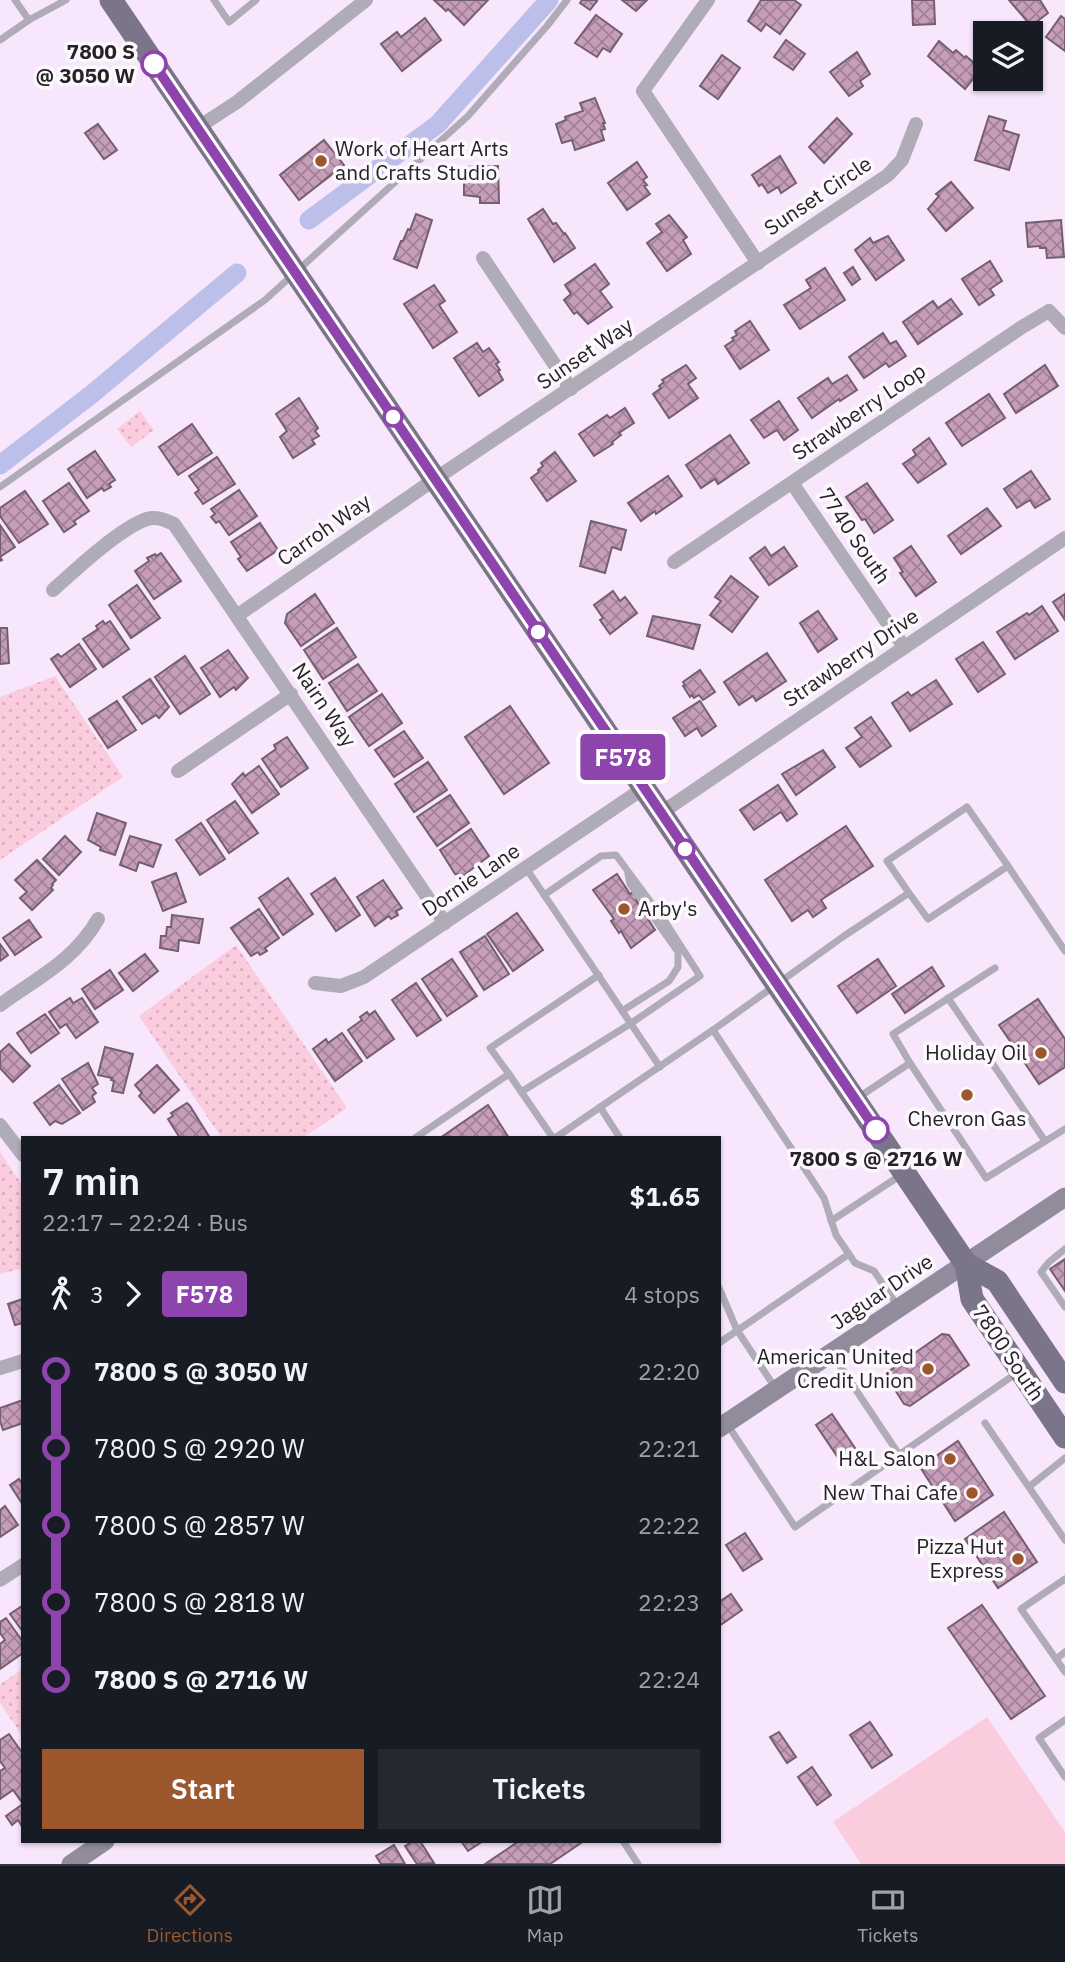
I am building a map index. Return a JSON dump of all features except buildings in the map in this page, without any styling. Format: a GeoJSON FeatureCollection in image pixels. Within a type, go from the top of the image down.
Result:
{"type":"FeatureCollection","features":[{"type":"Feature","properties":{"kind":"main road","name":"7800 South"},"geometry":{"type":"LineString","coordinates":[[111,0],[966,1264],[972,1299],[1065,1437]]}},
{"type":"Feature","properties":{"kind":"main road","name":"Jaguar Drive"},"geometry":{"type":"LineString","coordinates":[[723,1425],[1065,1199]]}},
{"type":"Feature","properties":{"kind":"main road","name":"7800 South"},"geometry":{"type":"LineString","coordinates":[[966,1264],[997,1281],[1062,1371]]}},
{"type":"Feature","properties":{"kind":"main road"},"geometry":{"type":"LineString","coordinates":[[71,1864],[103,1843]]}},
{"type":"Feature","properties":{"kind":"street"},"geometry":{"type":"LineString","coordinates":[[708,0],[643,91],[758,263]]}},
{"type":"Feature","properties":{"kind":"street"},"geometry":{"type":"LineString","coordinates":[[197,128],[237,102],[361,2]]}},
{"type":"Feature","properties":{"kind":"street","name":"Sunset Circle"},"geometry":{"type":"LineString","coordinates":[[758,263],[888,175],[902,160],[916,124]]}},
{"type":"Feature","properties":{"kind":"street"},"geometry":{"type":"LineString","coordinates":[[483,258],[570,388]]}},
{"type":"Feature","properties":{"kind":"street","name":"Sunset Way"},"geometry":{"type":"LineString","coordinates":[[435,479],[758,263]]}},
{"type":"Feature","properties":{"kind":"street","name":"Strawberry Loop"},"geometry":{"type":"LineString","coordinates":[[674,562],[1049,311],[1065,328]]}},
{"type":"Feature","properties":{"kind":"street","name":"Carroh Way"},"geometry":{"type":"LineString","coordinates":[[238,615],[435,479]]}},
{"type":"Feature","properties":{"kind":"street","name":"7740 South"},"geometry":{"type":"LineString","coordinates":[[792,483],[904,647]]}},
{"type":"Feature","properties":{"kind":"street","name":"Nairn Way"},"geometry":{"type":"LineString","coordinates":[[53,590],[88,558],[133,526],[147,519],[160,518],[174,524],[445,923]]}},
{"type":"Feature","properties":{"kind":"street","name":"Strawberry Drive"},"geometry":{"type":"LineString","coordinates":[[661,813],[1065,538]]}},
{"type":"Feature","properties":{"kind":"street"},"geometry":{"type":"LineString","coordinates":[[178,771],[292,694]]}},
{"type":"Feature","properties":{"kind":"street","name":"Dornie Lane"},"geometry":{"type":"LineString","coordinates":[[315,983],[341,986],[364,977],[644,788]]}},
{"type":"Feature","properties":{"kind":"street"},"geometry":{"type":"LineString","coordinates":[[0,1005],[74,953],[97,919]]}},
{"type":"Feature","properties":{"kind":"street"},"geometry":{"type":"LineString","coordinates":[[0,1125],[21,1152]]}},
{"type":"Feature","properties":{"kind":"street"},"geometry":{"type":"LineString","coordinates":[[0,1368],[21,1362]]}},
{"type":"Feature","properties":{"kind":"street"},"geometry":{"type":"LineString","coordinates":[[0,1580],[21,1566]]}},
{"type":"Feature","properties":{"kind":"lane"},"geometry":{"type":"LineString","coordinates":[[15,0],[29,20]]}},
{"type":"Feature","properties":{"kind":"lane"},"geometry":{"type":"LineString","coordinates":[[0,40],[66,0]]}},
{"type":"Feature","properties":{"kind":"lane"},"geometry":{"type":"LineString","coordinates":[[214,0],[229,22],[256,0]]}},
{"type":"Feature","properties":{"kind":"lane"},"geometry":{"type":"LineString","coordinates":[[0,487],[265,300],[468,116],[567,0]]}},
{"type":"Feature","properties":{"kind":"lane"},"geometry":{"type":"LineString","coordinates":[[1009,866],[928,919],[887,861],[967,807],[1009,866],[1065,951]]}},
{"type":"Feature","properties":{"kind":"lane"},"geometry":{"type":"LineString","coordinates":[[521,1092],[630,1024],[700,976],[664,920],[616,855],[601,856],[544,895]]}},
{"type":"Feature","properties":{"kind":"lane"},"geometry":{"type":"LineString","coordinates":[[526,868],[660,1067]]}},
{"type":"Feature","properties":{"kind":"lane"},"geometry":{"type":"LineString","coordinates":[[622,1012],[669,981],[678,967],[678,952],[630,884],[627,871]]}},
{"type":"Feature","properties":{"kind":"lane"},"geometry":{"type":"LineString","coordinates":[[557,1136],[909,893]]}},
{"type":"Feature","properties":{"kind":"lane"},"geometry":{"type":"LineString","coordinates":[[995,968],[893,1034],[986,1178],[1065,1129]]}},
{"type":"Feature","properties":{"kind":"lane"},"geometry":{"type":"LineString","coordinates":[[553,1136],[490,1048],[599,975]]}},
{"type":"Feature","properties":{"kind":"lane"},"geometry":{"type":"LineString","coordinates":[[948,998],[1045,1141]]}},
{"type":"Feature","properties":{"kind":"lane"},"geometry":{"type":"LineString","coordinates":[[713,1030],[824,1198],[836,1235],[855,1263],[874,1271],[899,1308]]}},
{"type":"Feature","properties":{"kind":"lane"},"geometry":{"type":"LineString","coordinates":[[855,1099],[910,1063]]}},
{"type":"Feature","properties":{"kind":"lane"},"geometry":{"type":"LineString","coordinates":[[418,1136],[509,1074]]}},
{"type":"Feature","properties":{"kind":"lane"},"geometry":{"type":"LineString","coordinates":[[600,1107],[619,1136]]}},
{"type":"Feature","properties":{"kind":"lane"},"geometry":{"type":"LineString","coordinates":[[831,1221],[904,1172]]}},
{"type":"Feature","properties":{"kind":"lane"},"geometry":{"type":"LineString","coordinates":[[1065,1249],[1041,1272],[1065,1307]]}},
{"type":"Feature","properties":{"kind":"lane"},"geometry":{"type":"LineString","coordinates":[[721,1342],[849,1254]]}},
{"type":"Feature","properties":{"kind":"lane"},"geometry":{"type":"LineString","coordinates":[[721,1294],[737,1331],[777,1390]]}},
{"type":"Feature","properties":{"kind":"lane"},"geometry":{"type":"LineString","coordinates":[[831,1354],[900,1456]]}},
{"type":"Feature","properties":{"kind":"lane"},"geometry":{"type":"LineString","coordinates":[[723,1425],[795,1527],[1020,1371]]}},
{"type":"Feature","properties":{"kind":"lane"},"geometry":{"type":"LineString","coordinates":[[985,1423],[1065,1540]]}},
{"type":"Feature","properties":{"kind":"lane"},"geometry":{"type":"LineString","coordinates":[[1030,1486],[1065,1458]]}},
{"type":"Feature","properties":{"kind":"lane"},"geometry":{"type":"LineString","coordinates":[[1065,1579],[1021,1609],[1065,1672]]}},
{"type":"Feature","properties":{"kind":"lane"},"geometry":{"type":"LineString","coordinates":[[1056,1659],[1065,1652]]}},
{"type":"Feature","properties":{"kind":"lane"},"geometry":{"type":"LineString","coordinates":[[1065,1720],[1039,1738],[1065,1777]]}},
{"type":"Feature","properties":{"kind":"lane"},"geometry":{"type":"LineString","coordinates":[[624,1843],[638,1864]]}},
{"type":"Feature","properties":{"kind":"shaded area"},"geometry":{"type":"Polygon","coordinates":[[[140,411],[154,430],[131,447],[117,429],[140,411]]]}},
{"type":"Feature","properties":{"kind":"shaded area"},"geometry":{"type":"Polygon","coordinates":[[[55,676],[123,777],[0,860],[0,697],[55,676]]]}},
{"type":"Feature","properties":{"kind":"shaded area"},"geometry":{"type":"Polygon","coordinates":[[[236,945],[347,1108],[305,1136],[220,1136],[139,1016],[236,945]]]}},
{"type":"Feature","properties":{"kind":"shaded area"},"geometry":{"type":"Polygon","coordinates":[[[0,1152],[21,1183],[21,1269],[0,1274],[0,1152]]]}},
{"type":"Feature","properties":{"kind":"shaded area"},"geometry":{"type":"Polygon","coordinates":[[[21,1670],[21,1734],[0,1703],[0,1684],[21,1670]]]}},
{"type":"Feature","properties":{"kind":"shaded area"},"geometry":{"type":"Polygon","coordinates":[[[987,1717],[1065,1832],[1065,1864],[861,1864],[833,1822],[987,1717]]]}},
{"type":"Feature","properties":{"kind":"waterway"},"geometry":{"type":"LineString","coordinates":[[309,220],[438,124],[549,0]]}},
{"type":"Feature","properties":{"kind":"waterway"},"geometry":{"type":"LineString","coordinates":[[0,465],[92,394],[237,273]]}},
{"type":"Feature","properties":{"kind":"bus line","name":"F578"},"geometry":{"type":"LineString","coordinates":[[154,64],[876,1130]]}},
{"type":"Feature","properties":{"kind":"place","name":"7800 S @ 3050 W"},"geometry":{"type":"Point","coordinates":[154,64]}},
{"type":"Feature","properties":{"kind":"place","name":"Work of Heart Arts and Crafts Studio"},"geometry":{"type":"Point","coordinates":[321,161]}},
{"type":"Feature","properties":{"kind":"place","name":"Arby's"},"geometry":{"type":"Point","coordinates":[624,909]}},
{"type":"Feature","properties":{"kind":"place","name":"Holiday Oil"},"geometry":{"type":"Point","coordinates":[1041,1053]}},
{"type":"Feature","properties":{"kind":"place","name":"Chevron Gas"},"geometry":{"type":"Point","coordinates":[967,1095]}},
{"type":"Feature","properties":{"kind":"place","name":"7800 S @ 2716 W"},"geometry":{"type":"Point","coordinates":[876,1130]}},
{"type":"Feature","properties":{"kind":"place","name":"American United Credit Union"},"geometry":{"type":"Point","coordinates":[928,1369]}},
{"type":"Feature","properties":{"kind":"place","name":"H&L Salon"},"geometry":{"type":"Point","coordinates":[950,1459]}},
{"type":"Feature","properties":{"kind":"place","name":"New Thai Cafe"},"geometry":{"type":"Point","coordinates":[972,1493]}},
{"type":"Feature","properties":{"kind":"place","name":"Pizza Hut Express"},"geometry":{"type":"Point","coordinates":[1018,1559]}}]}
